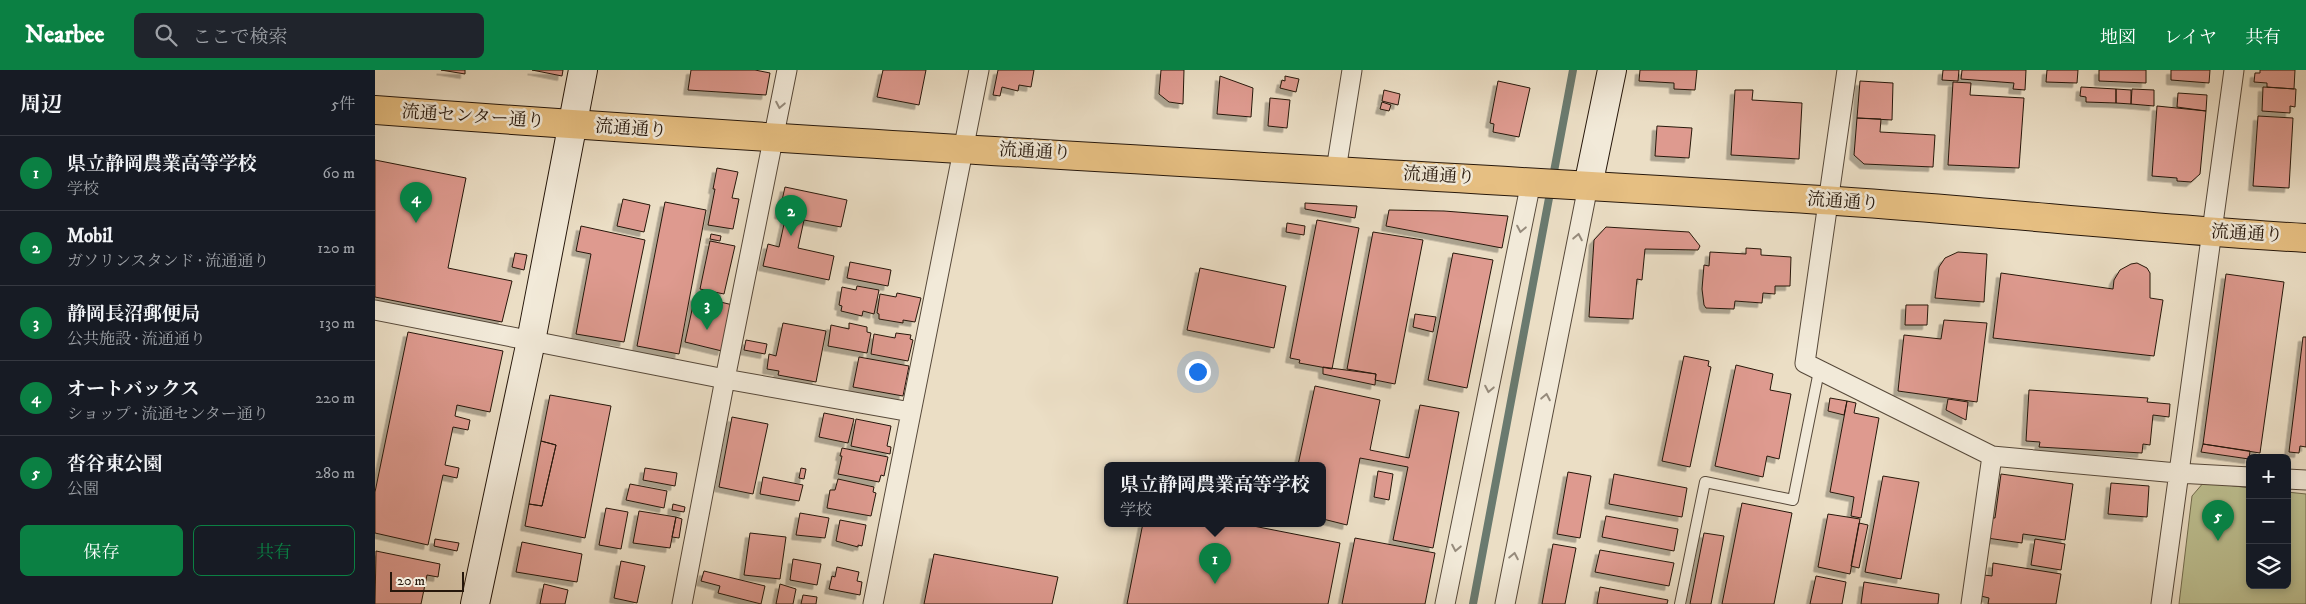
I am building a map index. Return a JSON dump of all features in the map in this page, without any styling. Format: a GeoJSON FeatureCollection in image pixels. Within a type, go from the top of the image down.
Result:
{"type":"FeatureCollection","features":[{"type":"Feature","properties":{"kind":"main road","name":"流通センター通り"},"geometry":{"type":"LineString","coordinates":[[375,110],[571,125]]}},
{"type":"Feature","properties":{"kind":"main road","name":"流通通り"},"geometry":{"type":"LineString","coordinates":[[571,125],[773,139],[964,148],[1829,200],[2210,232],[2306,238]]}},
{"type":"Feature","properties":{"kind":"street"},"geometry":{"type":"LineString","coordinates":[[475,604],[531,341],[583,70]]}},
{"type":"Feature","properties":{"kind":"street"},"geometry":{"type":"LineString","coordinates":[[682,604],[787,70]]}},
{"type":"Feature","properties":{"kind":"street"},"geometry":{"type":"LineString","coordinates":[[873,604],[979,70]]}},
{"type":"Feature","properties":{"kind":"street"},"geometry":{"type":"LineString","coordinates":[[1335,170],[1352,70]]}},
{"type":"Feature","properties":{"kind":"street"},"geometry":{"type":"LineString","coordinates":[[1505,604],[1581,185],[1612,70]]}},
{"type":"Feature","properties":{"kind":"street"},"geometry":{"type":"LineString","coordinates":[[1847,70],[1805,363],[1992,456],[2177,473],[2246,477]]}},
{"type":"Feature","properties":{"kind":"street"},"geometry":{"type":"LineString","coordinates":[[2161,604],[2177,473],[2234,70]]}},
{"type":"Feature","properties":{"kind":"street"},"geometry":{"type":"LineString","coordinates":[[1445,604],[1531,182]]}},
{"type":"Feature","properties":{"kind":"street"},"geometry":{"type":"LineString","coordinates":[[375,310],[725,379],[911,412]]}},
{"type":"Feature","properties":{"kind":"street"},"geometry":{"type":"LineString","coordinates":[[1971,604],[1992,456]]}},
{"type":"Feature","properties":{"kind":"street"},"geometry":{"type":"LineString","coordinates":[[2291,479],[2306,480]]}},
{"type":"Feature","properties":{"kind":"lane"},"geometry":{"type":"LineString","coordinates":[[1680,604],[1705,482],[1793,500],[1819,371]]}},
{"type":"Feature","properties":{"kind":"green space"},"geometry":{"type":"Polygon","coordinates":[[[2204,482],[2246,487],[2246,589],[2291,589],[2291,492],[2306,494],[2306,604],[2179,604],[2192,496],[2204,482]]]}},
{"type":"Feature","properties":{"kind":"building"},"geometry":{"type":"Polygon","coordinates":[[[441,70],[465,70],[465,74],[441,70]]]}},
{"type":"Feature","properties":{"kind":"building"},"geometry":{"type":"Polygon","coordinates":[[[532,70],[563,70],[562,76],[532,70]]]}},
{"type":"Feature","properties":{"kind":"building"},"geometry":{"type":"Polygon","coordinates":[[[691,70],[755,70],[770,73],[766,95],[688,90],[691,70]]]}},
{"type":"Feature","properties":{"kind":"building"},"geometry":{"type":"Polygon","coordinates":[[[883,70],[926,70],[919,105],[877,97],[883,70]]]}},
{"type":"Feature","properties":{"kind":"building"},"geometry":{"type":"Polygon","coordinates":[[[998,70],[1034,70],[1031,87],[1019,85],[1018,91],[1002,87],[1000,96],[993,95],[998,70]]]}},
{"type":"Feature","properties":{"kind":"building"},"geometry":{"type":"Polygon","coordinates":[[[1161,70],[1184,70],[1183,104],[1169,102],[1159,94],[1161,70]]]}},
{"type":"Feature","properties":{"kind":"building"},"geometry":{"type":"Polygon","coordinates":[[[1640,70],[1697,70],[1695,90],[1674,89],[1674,83],[1639,81],[1640,70]]]}},
{"type":"Feature","properties":{"kind":"building"},"geometry":{"type":"Polygon","coordinates":[[[1943,70],[1959,70],[1958,81],[1942,80],[1943,70]]]}},
{"type":"Feature","properties":{"kind":"building"},"geometry":{"type":"Polygon","coordinates":[[[1962,70],[2026,70],[2025,90],[2013,89],[2014,83],[1961,79],[1962,70]]]}},
{"type":"Feature","properties":{"kind":"building"},"geometry":{"type":"Polygon","coordinates":[[[2047,70],[2078,70],[2077,83],[2046,82],[2047,70]]]}},
{"type":"Feature","properties":{"kind":"building"},"geometry":{"type":"Polygon","coordinates":[[[2099,70],[2146,70],[2146,83],[2099,81],[2099,70]]]}},
{"type":"Feature","properties":{"kind":"building"},"geometry":{"type":"Polygon","coordinates":[[[2171,70],[2210,70],[2209,83],[2171,80],[2171,70]]]}},
{"type":"Feature","properties":{"kind":"building"},"geometry":{"type":"Polygon","coordinates":[[[2260,70],[2295,70],[2294,89],[2267,87],[2267,83],[2254,82],[2255,73],[2260,73],[2260,70]]]}},
{"type":"Feature","properties":{"kind":"building"},"geometry":{"type":"Polygon","coordinates":[[[1220,76],[1253,88],[1251,117],[1217,114],[1220,76]]]}},
{"type":"Feature","properties":{"kind":"building"},"geometry":{"type":"Polygon","coordinates":[[[1285,76],[1299,79],[1296,92],[1280,88],[1282,80],[1285,81],[1285,76]]]}},
{"type":"Feature","properties":{"kind":"building"},"geometry":{"type":"Polygon","coordinates":[[[1498,81],[1530,88],[1519,137],[1493,132],[1494,124],[1490,123],[1498,81]]]}},
{"type":"Feature","properties":{"kind":"building"},"geometry":{"type":"Polygon","coordinates":[[[1860,81],[1893,83],[1892,120],[1857,118],[1860,81]]]}},
{"type":"Feature","properties":{"kind":"building"},"geometry":{"type":"Polygon","coordinates":[[[1953,82],[1971,83],[1970,95],[2024,98],[2019,168],[1948,165],[1953,82]]]}},
{"type":"Feature","properties":{"kind":"building"},"geometry":{"type":"Polygon","coordinates":[[[2081,87],[2116,89],[2116,103],[2086,102],[2086,97],[2080,96],[2081,87]]]}},
{"type":"Feature","properties":{"kind":"building"},"geometry":{"type":"Polygon","coordinates":[[[2263,87],[2296,89],[2295,107],[2290,106],[2290,113],[2262,111],[2263,87]]]}},
{"type":"Feature","properties":{"kind":"building"},"geometry":{"type":"Polygon","coordinates":[[[2116,89],[2131,90],[2131,104],[2116,103],[2116,89]]]}},
{"type":"Feature","properties":{"kind":"building"},"geometry":{"type":"Polygon","coordinates":[[[2132,89],[2154,90],[2154,106],[2131,104],[2132,89]]]}},
{"type":"Feature","properties":{"kind":"building"},"geometry":{"type":"Polygon","coordinates":[[[1384,90],[1400,94],[1398,105],[1382,101],[1384,90]]]}},
{"type":"Feature","properties":{"kind":"building"},"geometry":{"type":"Polygon","coordinates":[[[1735,90],[1753,90],[1752,100],[1802,103],[1799,159],[1731,155],[1735,90]]]}},
{"type":"Feature","properties":{"kind":"building"},"geometry":{"type":"Polygon","coordinates":[[[2178,93],[2207,95],[2206,111],[2177,107],[2178,93]]]}},
{"type":"Feature","properties":{"kind":"building"},"geometry":{"type":"Polygon","coordinates":[[[1270,98],[1290,100],[1287,128],[1268,126],[1270,98]]]}},
{"type":"Feature","properties":{"kind":"building"},"geometry":{"type":"Polygon","coordinates":[[[1382,102],[1391,105],[1389,111],[1380,109],[1382,102]]]}},
{"type":"Feature","properties":{"kind":"building"},"geometry":{"type":"Polygon","coordinates":[[[2157,106],[2206,111],[2200,174],[2191,182],[2177,181],[2177,178],[2152,176],[2157,106]]]}},
{"type":"Feature","properties":{"kind":"building"},"geometry":{"type":"Polygon","coordinates":[[[2258,116],[2293,118],[2289,188],[2253,186],[2258,116]]]}},
{"type":"Feature","properties":{"kind":"building"},"geometry":{"type":"Polygon","coordinates":[[[1857,118],[1881,119],[1880,132],[1935,135],[1933,167],[1864,164],[1854,155],[1857,118]]]}},
{"type":"Feature","properties":{"kind":"building"},"geometry":{"type":"Polygon","coordinates":[[[1657,126],[1692,128],[1689,158],[1655,156],[1657,126]]]}},
{"type":"Feature","properties":{"kind":"building"},"geometry":{"type":"Polygon","coordinates":[[[375,160],[466,178],[448,268],[512,281],[502,322],[375,297],[375,160]]]}},
{"type":"Feature","properties":{"kind":"building"},"geometry":{"type":"Polygon","coordinates":[[[717,168],[738,172],[732,198],[739,199],[733,229],[708,225],[717,168]]]}},
{"type":"Feature","properties":{"kind":"building"},"geometry":{"type":"Polygon","coordinates":[[[785,187],[847,200],[841,227],[804,220],[798,248],[834,256],[829,280],[763,266],[768,244],[779,247],[786,215],[779,214],[785,187]]]}},
{"type":"Feature","properties":{"kind":"building"},"geometry":{"type":"Polygon","coordinates":[[[623,199],[650,205],[644,232],[617,226],[623,199]]]}},
{"type":"Feature","properties":{"kind":"building"},"geometry":{"type":"Polygon","coordinates":[[[665,202],[706,210],[679,354],[637,346],[665,202]]]}},
{"type":"Feature","properties":{"kind":"building"},"geometry":{"type":"Polygon","coordinates":[[[1305,203],[1357,206],[1355,218],[1305,209],[1305,203]]]}},
{"type":"Feature","properties":{"kind":"building"},"geometry":{"type":"Polygon","coordinates":[[[1389,210],[1444,211],[1508,216],[1502,248],[1386,226],[1389,210]]]}},
{"type":"Feature","properties":{"kind":"building"},"geometry":{"type":"Polygon","coordinates":[[[1317,220],[1359,228],[1332,369],[1299,363],[1300,360],[1290,358],[1317,220]]]}},
{"type":"Feature","properties":{"kind":"building"},"geometry":{"type":"Polygon","coordinates":[[[1287,223],[1305,226],[1304,235],[1286,232],[1287,223]]]}},
{"type":"Feature","properties":{"kind":"building"},"geometry":{"type":"Polygon","coordinates":[[[581,226],[645,240],[624,342],[576,334],[591,254],[576,251],[581,226]]]}},
{"type":"Feature","properties":{"kind":"building"},"geometry":{"type":"Polygon","coordinates":[[[1606,227],[1689,232],[1700,246],[1698,250],[1645,249],[1642,280],[1637,279],[1633,319],[1589,317],[1594,240],[1606,227]]]}},
{"type":"Feature","properties":{"kind":"building"},"geometry":{"type":"Polygon","coordinates":[[[1373,232],[1423,240],[1395,384],[1375,380],[1376,374],[1347,369],[1373,232]]]}},
{"type":"Feature","properties":{"kind":"building"},"geometry":{"type":"Polygon","coordinates":[[[711,234],[721,236],[720,241],[710,239],[711,234]]]}},
{"type":"Feature","properties":{"kind":"building"},"geometry":{"type":"Polygon","coordinates":[[[710,241],[735,246],[724,294],[700,289],[710,241]]]}},
{"type":"Feature","properties":{"kind":"building"},"geometry":{"type":"Polygon","coordinates":[[[1746,248],[1761,249],[1761,255],[1791,257],[1790,286],[1775,286],[1775,294],[1763,293],[1762,303],[1735,301],[1734,309],[1706,308],[1702,289],[1704,265],[1709,266],[1710,252],[1746,254],[1746,248]]]}},
{"type":"Feature","properties":{"kind":"building"},"geometry":{"type":"Polygon","coordinates":[[[1958,252],[1987,254],[1984,302],[1935,298],[1939,267],[1945,258],[1958,252]]]}},
{"type":"Feature","properties":{"kind":"building"},"geometry":{"type":"Polygon","coordinates":[[[515,253],[527,255],[524,270],[512,267],[515,253]]]}},
{"type":"Feature","properties":{"kind":"building"},"geometry":{"type":"Polygon","coordinates":[[[1453,253],[1493,260],[1467,388],[1428,380],[1453,253]]]}},
{"type":"Feature","properties":{"kind":"building"},"geometry":{"type":"Polygon","coordinates":[[[850,262],[891,270],[888,286],[847,278],[850,262]]]}},
{"type":"Feature","properties":{"kind":"building"},"geometry":{"type":"Polygon","coordinates":[[[2137,263],[2147,268],[2150,273],[2150,298],[2163,300],[2154,356],[1993,338],[2001,273],[2113,289],[2114,280],[2120,270],[2137,263]]]}},
{"type":"Feature","properties":{"kind":"building"},"geometry":{"type":"Polygon","coordinates":[[[1200,268],[1286,286],[1274,348],[1187,330],[1200,268]]]}},
{"type":"Feature","properties":{"kind":"building"},"geometry":{"type":"Polygon","coordinates":[[[2226,274],[2284,282],[2260,453],[2203,444],[2226,274]]]}},
{"type":"Feature","properties":{"kind":"building"},"geometry":{"type":"Polygon","coordinates":[[[857,286],[879,290],[874,314],[863,311],[862,316],[841,311],[842,306],[839,305],[842,287],[856,290],[857,286]]]}},
{"type":"Feature","properties":{"kind":"building"},"geometry":{"type":"Polygon","coordinates":[[[897,293],[921,298],[915,322],[903,320],[903,323],[879,319],[879,314],[877,313],[880,294],[896,297],[897,293]]]}},
{"type":"Feature","properties":{"kind":"building"},"geometry":{"type":"Polygon","coordinates":[[[695,296],[733,305],[722,351],[685,342],[695,296]]]}},
{"type":"Feature","properties":{"kind":"building"},"geometry":{"type":"Polygon","coordinates":[[[1906,305],[1928,305],[1927,325],[1905,325],[1906,305]]]}},
{"type":"Feature","properties":{"kind":"building"},"geometry":{"type":"Polygon","coordinates":[[[1415,314],[1436,317],[1433,332],[1413,327],[1415,314]]]}},
{"type":"Feature","properties":{"kind":"building"},"geometry":{"type":"Polygon","coordinates":[[[1944,320],[1987,323],[1977,402],[1898,391],[1904,335],[1941,339],[1944,320]]]}},
{"type":"Feature","properties":{"kind":"building"},"geometry":{"type":"Polygon","coordinates":[[[783,323],[826,331],[816,382],[778,375],[779,371],[767,369],[769,354],[776,356],[783,323]]]}},
{"type":"Feature","properties":{"kind":"building"},"geometry":{"type":"Polygon","coordinates":[[[849,323],[867,327],[867,332],[871,333],[867,353],[828,346],[831,325],[849,329],[849,323]]]}},
{"type":"Feature","properties":{"kind":"building"},"geometry":{"type":"Polygon","coordinates":[[[408,332],[503,351],[490,412],[457,405],[455,416],[470,420],[468,430],[453,427],[445,465],[459,468],[457,478],[443,475],[428,545],[375,533],[375,492],[408,332]]]}},
{"type":"Feature","properties":{"kind":"building"},"geometry":{"type":"Polygon","coordinates":[[[896,333],[911,335],[910,339],[913,340],[908,361],[871,354],[874,334],[895,338],[896,333]]]}},
{"type":"Feature","properties":{"kind":"building"},"geometry":{"type":"Polygon","coordinates":[[[2303,337],[2306,337],[2306,447],[2300,446],[2299,453],[2289,452],[2303,337]]]}},
{"type":"Feature","properties":{"kind":"building"},"geometry":{"type":"Polygon","coordinates":[[[746,340],[767,344],[765,354],[744,350],[746,340]]]}},
{"type":"Feature","properties":{"kind":"building"},"geometry":{"type":"Polygon","coordinates":[[[1684,356],[1709,361],[1708,366],[1711,367],[1690,467],[1662,461],[1684,356]]]}},
{"type":"Feature","properties":{"kind":"building"},"geometry":{"type":"Polygon","coordinates":[[[859,357],[909,366],[903,396],[853,387],[859,357]]]}},
{"type":"Feature","properties":{"kind":"building"},"geometry":{"type":"Polygon","coordinates":[[[1736,365],[1773,374],[1770,390],[1791,394],[1779,459],[1767,456],[1763,477],[1715,466],[1736,365]]]}},
{"type":"Feature","properties":{"kind":"building"},"geometry":{"type":"Polygon","coordinates":[[[1323,367],[1376,374],[1375,385],[1323,374],[1323,367]]]}},
{"type":"Feature","properties":{"kind":"building"},"geometry":{"type":"Polygon","coordinates":[[[1315,386],[1380,400],[1370,450],[1409,458],[1420,405],[1459,412],[1433,548],[1393,540],[1408,467],[1360,458],[1347,525],[1326,520],[1326,462],[1299,462],[1315,386]]]}},
{"type":"Feature","properties":{"kind":"building"},"geometry":{"type":"Polygon","coordinates":[[[2029,390],[2148,398],[2147,402],[2170,404],[2169,417],[2153,415],[2150,445],[2143,444],[2142,453],[2039,447],[2040,442],[2026,441],[2029,390]]]}},
{"type":"Feature","properties":{"kind":"building"},"geometry":{"type":"Polygon","coordinates":[[[550,395],[611,406],[585,538],[525,526],[529,504],[542,506],[556,445],[541,441],[550,395]]]}},
{"type":"Feature","properties":{"kind":"building"},"geometry":{"type":"Polygon","coordinates":[[[1830,398],[1847,401],[1844,415],[1828,411],[1830,398]]]}},
{"type":"Feature","properties":{"kind":"building"},"geometry":{"type":"Polygon","coordinates":[[[1948,399],[1968,402],[1966,420],[1946,410],[1948,399]]]}},
{"type":"Feature","properties":{"kind":"building"},"geometry":{"type":"Polygon","coordinates":[[[1847,401],[1856,403],[1854,413],[1879,418],[1861,518],[1851,516],[1854,497],[1830,492],[1847,401]]]}},
{"type":"Feature","properties":{"kind":"building"},"geometry":{"type":"Polygon","coordinates":[[[824,413],[854,419],[848,443],[819,437],[824,413]]]}},
{"type":"Feature","properties":{"kind":"building"},"geometry":{"type":"Polygon","coordinates":[[[732,417],[768,424],[753,494],[719,487],[732,417]]]}},
{"type":"Feature","properties":{"kind":"building"},"geometry":{"type":"Polygon","coordinates":[[[856,419],[891,426],[887,446],[891,447],[890,454],[851,446],[856,419]]]}},
{"type":"Feature","properties":{"kind":"building"},"geometry":{"type":"Polygon","coordinates":[[[541,441],[556,445],[542,506],[529,504],[541,441]]]}},
{"type":"Feature","properties":{"kind":"building"},"geometry":{"type":"Polygon","coordinates":[[[2203,444],[2250,451],[2250,454],[2246,454],[2246,459],[2201,452],[2203,444]]]}},
{"type":"Feature","properties":{"kind":"building"},"geometry":{"type":"Polygon","coordinates":[[[842,448],[888,457],[884,476],[881,475],[879,482],[838,474],[842,448]]]}},
{"type":"Feature","properties":{"kind":"building"},"geometry":{"type":"Polygon","coordinates":[[[645,468],[677,473],[675,486],[643,480],[645,468]]]}},
{"type":"Feature","properties":{"kind":"building"},"geometry":{"type":"Polygon","coordinates":[[[801,468],[806,469],[804,479],[799,478],[801,468]]]}},
{"type":"Feature","properties":{"kind":"building"},"geometry":{"type":"Polygon","coordinates":[[[1378,471],[1393,474],[1389,500],[1374,497],[1378,471]]]}},
{"type":"Feature","properties":{"kind":"building"},"geometry":{"type":"Polygon","coordinates":[[[1568,472],[1591,476],[1580,538],[1557,534],[1568,472]]]}},
{"type":"Feature","properties":{"kind":"building"},"geometry":{"type":"Polygon","coordinates":[[[1614,474],[1687,488],[1682,517],[1609,504],[1614,474]]]}},
{"type":"Feature","properties":{"kind":"building"},"geometry":{"type":"Polygon","coordinates":[[[2001,474],[2073,484],[2065,540],[2023,534],[2022,543],[1987,538],[1990,518],[1995,518],[2001,474]]]}},
{"type":"Feature","properties":{"kind":"building"},"geometry":{"type":"Polygon","coordinates":[[[1883,476],[1919,482],[1901,579],[1865,572],[1883,476]]]}},
{"type":"Feature","properties":{"kind":"building"},"geometry":{"type":"Polygon","coordinates":[[[763,477],[803,485],[799,501],[760,494],[763,477]]]}},
{"type":"Feature","properties":{"kind":"building"},"geometry":{"type":"Polygon","coordinates":[[[838,479],[874,487],[873,492],[876,493],[871,516],[827,508],[830,490],[835,490],[838,479]]]}},
{"type":"Feature","properties":{"kind":"building"},"geometry":{"type":"Polygon","coordinates":[[[2111,483],[2149,486],[2147,517],[2108,514],[2111,483]]]}},
{"type":"Feature","properties":{"kind":"building"},"geometry":{"type":"Polygon","coordinates":[[[630,484],[667,491],[664,508],[626,500],[630,484]]]}},
{"type":"Feature","properties":{"kind":"building"},"geometry":{"type":"Polygon","coordinates":[[[1742,503],[1792,513],[1774,604],[1722,604],[1742,503]]]}},
{"type":"Feature","properties":{"kind":"building"},"geometry":{"type":"Polygon","coordinates":[[[673,504],[685,507],[684,512],[672,510],[673,504]]]}},
{"type":"Feature","properties":{"kind":"building"},"geometry":{"type":"Polygon","coordinates":[[[606,508],[628,512],[621,549],[599,545],[606,508]]]}},
{"type":"Feature","properties":{"kind":"building"},"geometry":{"type":"Polygon","coordinates":[[[639,511],[676,517],[670,548],[633,543],[639,511]]]}},
{"type":"Feature","properties":{"kind":"building"},"geometry":{"type":"Polygon","coordinates":[[[800,513],[829,518],[825,538],[796,535],[800,513]]]}},
{"type":"Feature","properties":{"kind":"building"},"geometry":{"type":"Polygon","coordinates":[[[1828,514],[1860,519],[1850,574],[1818,567],[1828,514]]]}},
{"type":"Feature","properties":{"kind":"building"},"geometry":{"type":"Polygon","coordinates":[[[1606,516],[1678,529],[1674,551],[1602,537],[1606,516]]]}},
{"type":"Feature","properties":{"kind":"building"},"geometry":{"type":"Polygon","coordinates":[[[676,517],[682,519],[679,538],[672,537],[676,517]]]}},
{"type":"Feature","properties":{"kind":"building"},"geometry":{"type":"Polygon","coordinates":[[[840,520],[866,525],[862,546],[858,545],[858,547],[836,541],[840,520]]]}},
{"type":"Feature","properties":{"kind":"building"},"geometry":{"type":"Polygon","coordinates":[[[1859,523],[1868,525],[1859,568],[1851,566],[1859,523]]]}},
{"type":"Feature","properties":{"kind":"building"},"geometry":{"type":"Polygon","coordinates":[[[1142,527],[1258,527],[1340,543],[1328,604],[1127,604],[1142,527]]]}},
{"type":"Feature","properties":{"kind":"building"},"geometry":{"type":"Polygon","coordinates":[[[750,533],[786,537],[780,579],[744,575],[750,533]]]}},
{"type":"Feature","properties":{"kind":"building"},"geometry":{"type":"Polygon","coordinates":[[[1704,533],[1724,536],[1711,604],[1690,604],[1704,533]]]}},
{"type":"Feature","properties":{"kind":"building"},"geometry":{"type":"Polygon","coordinates":[[[1355,538],[1435,553],[1425,604],[1342,604],[1355,538]]]}},
{"type":"Feature","properties":{"kind":"building"},"geometry":{"type":"Polygon","coordinates":[[[435,539],[459,543],[457,551],[434,546],[435,539]]]}},
{"type":"Feature","properties":{"kind":"building"},"geometry":{"type":"Polygon","coordinates":[[[2035,539],[2065,544],[2061,570],[2031,565],[2035,539]]]}},
{"type":"Feature","properties":{"kind":"building"},"geometry":{"type":"Polygon","coordinates":[[[522,542],[582,554],[577,582],[516,572],[522,542]]]}},
{"type":"Feature","properties":{"kind":"building"},"geometry":{"type":"Polygon","coordinates":[[[1553,544],[1576,548],[1565,604],[1542,604],[1553,544]]]}},
{"type":"Feature","properties":{"kind":"building"},"geometry":{"type":"Polygon","coordinates":[[[1600,550],[1674,563],[1669,586],[1595,572],[1600,550]]]}},
{"type":"Feature","properties":{"kind":"building"},"geometry":{"type":"Polygon","coordinates":[[[376,551],[440,564],[438,577],[427,575],[421,604],[375,604],[376,551]]]}},
{"type":"Feature","properties":{"kind":"building"},"geometry":{"type":"Polygon","coordinates":[[[934,554],[1058,577],[1052,604],[924,604],[934,554]]]}},
{"type":"Feature","properties":{"kind":"building"},"geometry":{"type":"Polygon","coordinates":[[[793,559],[821,564],[817,585],[790,580],[793,559]]]}},
{"type":"Feature","properties":{"kind":"building"},"geometry":{"type":"Polygon","coordinates":[[[621,561],[645,566],[637,603],[614,598],[621,561]]]}},
{"type":"Feature","properties":{"kind":"building"},"geometry":{"type":"Polygon","coordinates":[[[1993,563],[2061,574],[2056,604],[1988,604],[1989,598],[1981,596],[1984,575],[1992,576],[1993,563]]]}},
{"type":"Feature","properties":{"kind":"building"},"geometry":{"type":"Polygon","coordinates":[[[837,567],[859,572],[857,581],[862,582],[860,595],[829,589],[832,576],[835,577],[837,567]]]}},
{"type":"Feature","properties":{"kind":"building"},"geometry":{"type":"Polygon","coordinates":[[[704,571],[765,586],[761,604],[718,593],[720,586],[701,581],[704,571]]]}},
{"type":"Feature","properties":{"kind":"building"},"geometry":{"type":"Polygon","coordinates":[[[1816,576],[1846,582],[1842,604],[1810,604],[1816,576]]]}},
{"type":"Feature","properties":{"kind":"building"},"geometry":{"type":"Polygon","coordinates":[[[1864,582],[1939,594],[1938,604],[1861,604],[1864,582]]]}},
{"type":"Feature","properties":{"kind":"building"},"geometry":{"type":"Polygon","coordinates":[[[544,584],[568,590],[565,604],[540,604],[544,584]]]}},
{"type":"Feature","properties":{"kind":"building"},"geometry":{"type":"Polygon","coordinates":[[[780,584],[796,589],[793,604],[776,604],[780,584]]]}},
{"type":"Feature","properties":{"kind":"building"},"geometry":{"type":"Polygon","coordinates":[[[1600,587],[1668,600],[1667,604],[1597,604],[1600,587]]]}},
{"type":"Feature","properties":{"kind":"building"},"geometry":{"type":"Polygon","coordinates":[[[803,595],[817,597],[816,604],[801,604],[803,595]]]}},
{"type":"Feature","properties":{"kind":"waterway"},"geometry":{"type":"LineString","coordinates":[[1473,604],[1573,70]]}},
{"type":"Feature","properties":{"kind":"place","name":"オートバックス"},"geometry":{"type":"Point","coordinates":[416,223]}},
{"type":"Feature","properties":{"kind":"place","name":"Mobil"},"geometry":{"type":"Point","coordinates":[791,236]}},
{"type":"Feature","properties":{"kind":"place","name":"静岡長沼郵便局"},"geometry":{"type":"Point","coordinates":[707,330]}},
{"type":"Feature","properties":{"kind":"place","name":"沓谷東公園"},"geometry":{"type":"Point","coordinates":[2218,541]}},
{"type":"Feature","properties":{"kind":"place","name":"県立静岡農業高等学校"},"geometry":{"type":"Point","coordinates":[1215,584]}}]}
